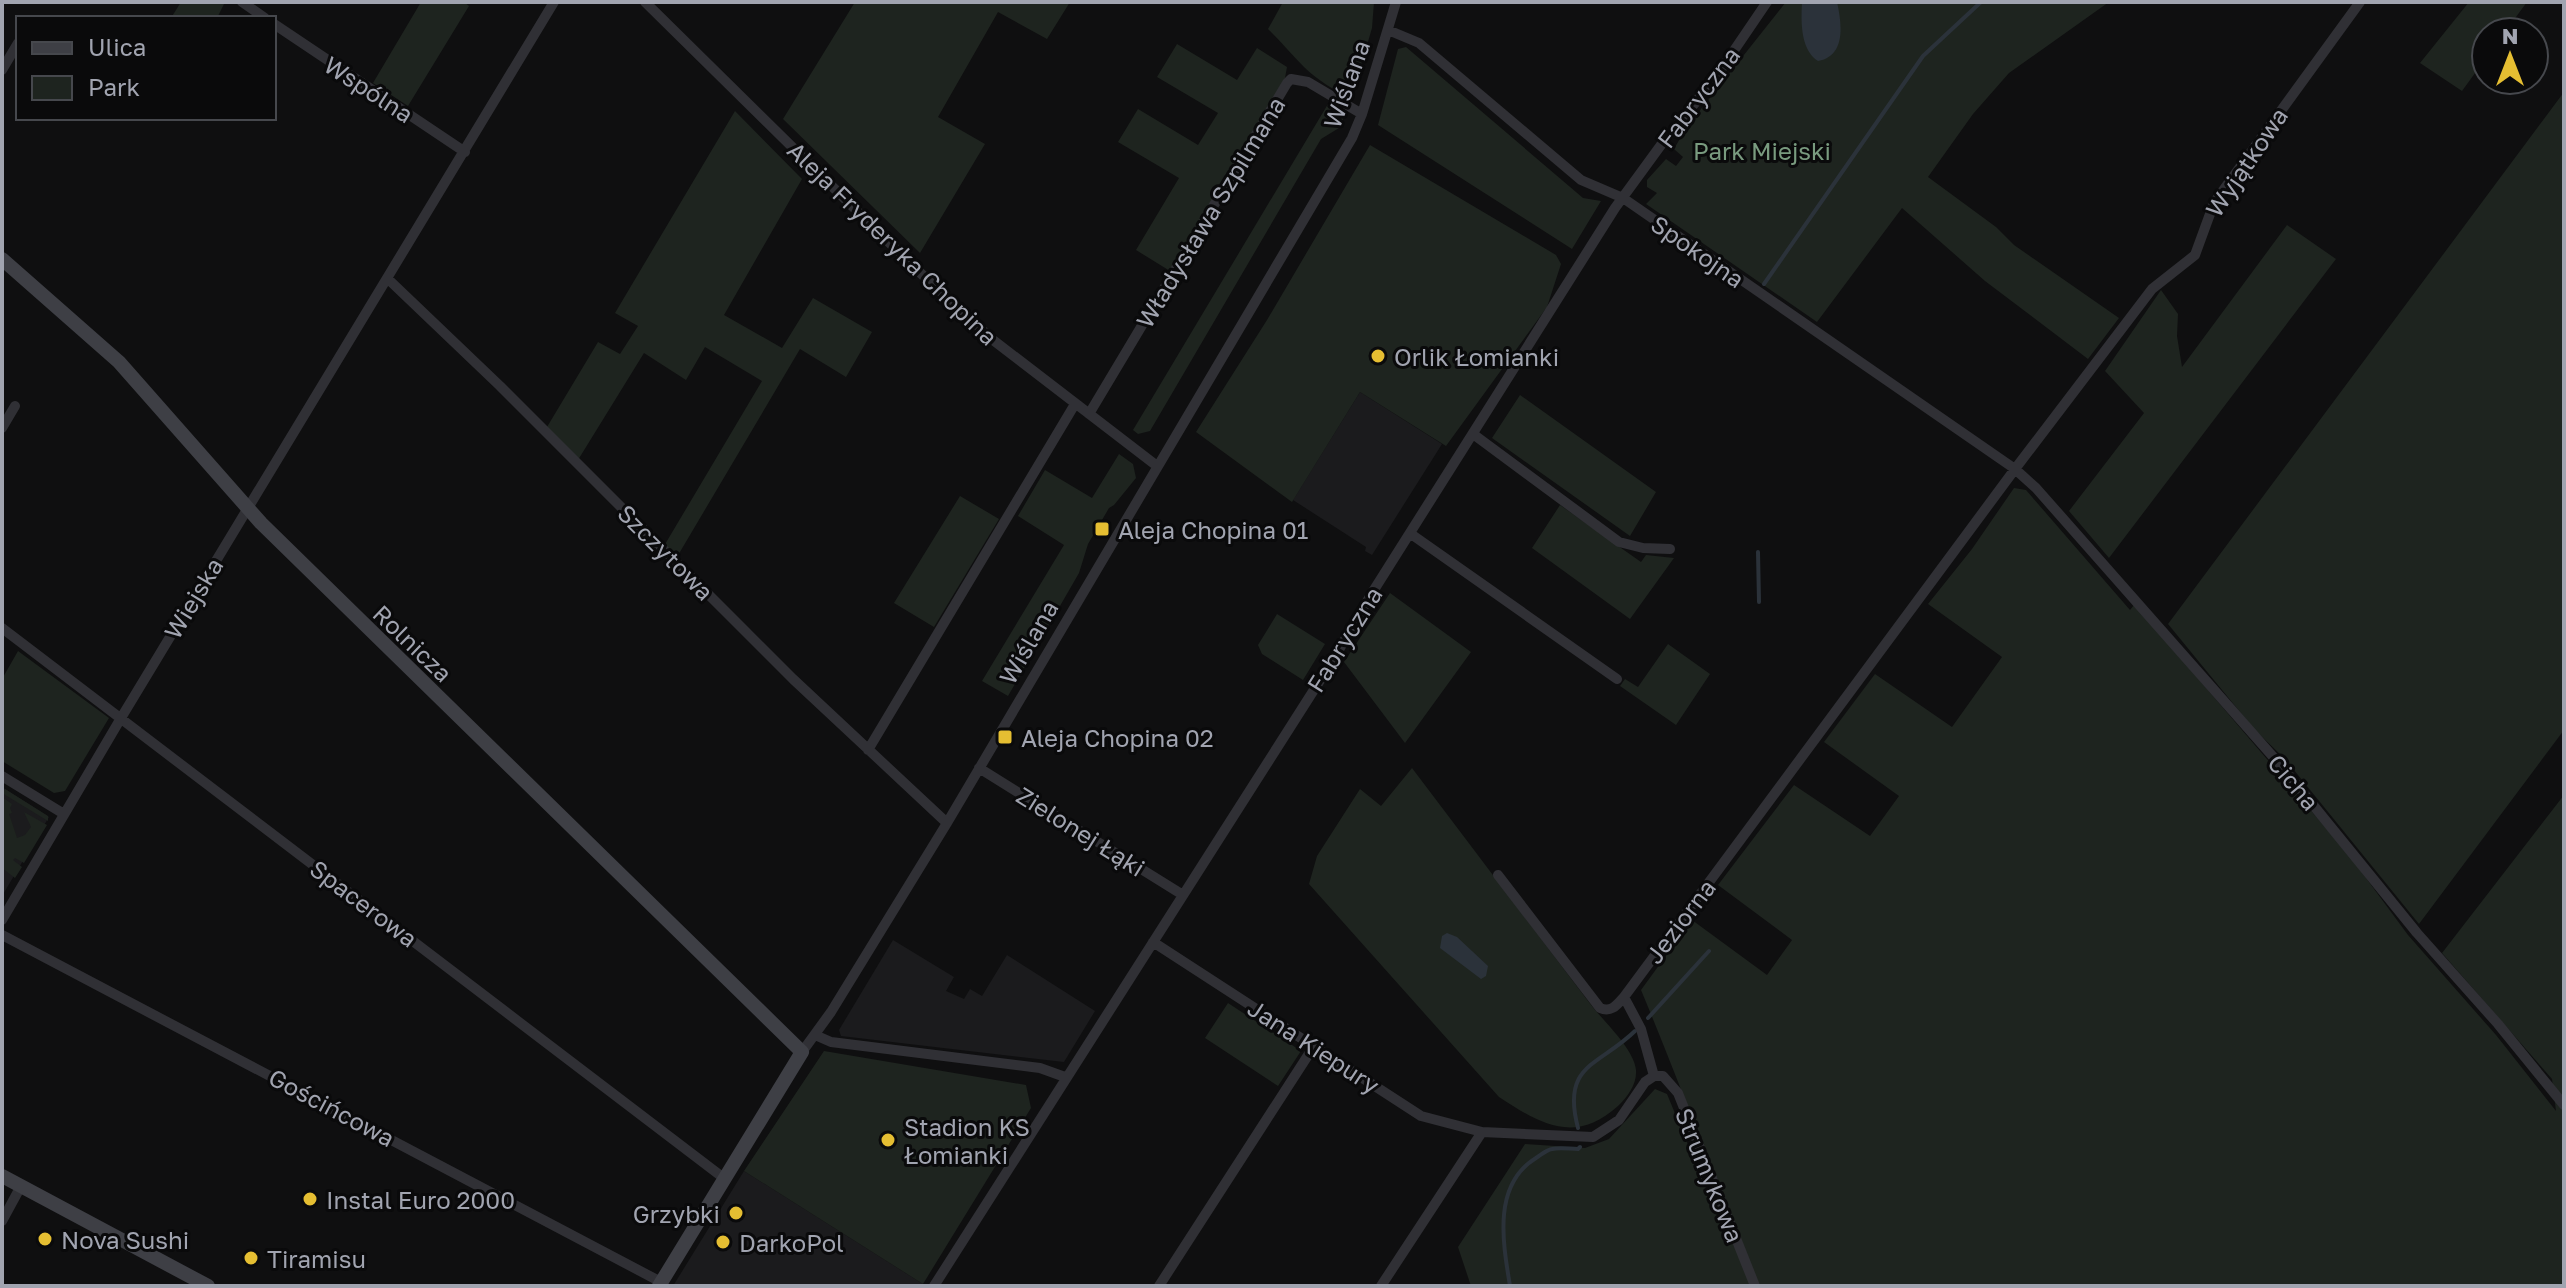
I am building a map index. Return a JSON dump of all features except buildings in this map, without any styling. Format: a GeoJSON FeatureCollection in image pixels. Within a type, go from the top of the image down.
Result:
{"type":"FeatureCollection","features":[{"type":"Feature","properties":{"kind":"street"},"geometry":{"type":"LineString","coordinates":[[242,2],[262,16]]}},
{"type":"Feature","properties":{"kind":"street","name":"Wiejska"},"geometry":{"type":"LineString","coordinates":[[2,920],[554,2]]}},
{"type":"Feature","properties":{"kind":"street","name":"Aleja Fryderyka Chopina"},"geometry":{"type":"LineString","coordinates":[[645,2],[987,335],[1157,466]]}},
{"type":"Feature","properties":{"kind":"street","name":"Wiślana"},"geometry":{"type":"LineString","coordinates":[[660,1284],[947,823],[1352,138],[1396,2]]}},
{"type":"Feature","properties":{"kind":"street","name":"Fabryczna"},"geometry":{"type":"LineString","coordinates":[[939,1284],[1065,1077],[1623,198],[1716,77],[1767,2]]}},
{"type":"Feature","properties":{"kind":"street","name":"Wyjątkowa"},"geometry":{"type":"LineString","coordinates":[[2015,469],[2152,289],[2195,255],[2214,203],[2360,2]]}},
{"type":"Feature","properties":{"kind":"street","name":"Wspólna"},"geometry":{"type":"LineString","coordinates":[[276,25],[465,152]]}},
{"type":"Feature","properties":{"kind":"street","name":"Spokojna"},"geometry":{"type":"LineString","coordinates":[[1388,30],[1419,43],[1581,180],[1623,198],[2015,469]]}},
{"type":"Feature","properties":{"kind":"street"},"geometry":{"type":"LineString","coordinates":[[2,70],[16,46]]}},
{"type":"Feature","properties":{"kind":"street","name":"Władysława Szpilmana"},"geometry":{"type":"LineString","coordinates":[[1089,414],[1287,83],[1291,79],[1308,82],[1362,114]]}},
{"type":"Feature","properties":{"kind":"street","name":"Rolnicza"},"geometry":{"type":"LineString","coordinates":[[2,259],[119,362],[248,509],[802,1052]]}},
{"type":"Feature","properties":{"kind":"street","name":"Szczytowa"},"geometry":{"type":"LineString","coordinates":[[388,279],[868,750],[947,823]]}},
{"type":"Feature","properties":{"kind":"street"},"geometry":{"type":"LineString","coordinates":[[868,750],[1075,404]]}},
{"type":"Feature","properties":{"kind":"street"},"geometry":{"type":"LineString","coordinates":[[2,428],[15,406]]}},
{"type":"Feature","properties":{"kind":"street"},"geometry":{"type":"LineString","coordinates":[[1473,434],[1619,542],[1643,548],[1670,549]]}},
{"type":"Feature","properties":{"kind":"street","name":"Jeziorna"},"geometry":{"type":"LineString","coordinates":[[1624,997],[2015,469]]}},
{"type":"Feature","properties":{"kind":"street","name":"Cicha"},"geometry":{"type":"LineString","coordinates":[[2015,469],[2085,542],[2283,768],[2417,933],[2498,1024],[2564,1105]]}},
{"type":"Feature","properties":{"kind":"street"},"geometry":{"type":"LineString","coordinates":[[1411,534],[1617,679]]}},
{"type":"Feature","properties":{"kind":"street","name":"Spacerowa"},"geometry":{"type":"LineString","coordinates":[[2,628],[725,1179]]}},
{"type":"Feature","properties":{"kind":"street","name":"Zielonej Łąki"},"geometry":{"type":"LineString","coordinates":[[979,768],[1183,895]]}},
{"type":"Feature","properties":{"kind":"street"},"geometry":{"type":"LineString","coordinates":[[2,776],[64,814]]}},
{"type":"Feature","properties":{"kind":"street"},"geometry":{"type":"LineString","coordinates":[[1381,1286],[1482,1132],[1593,1137],[1619,1120],[1645,1082],[1654,1076],[1641,1029],[1624,997],[1608,1010],[1600,1008],[1498,875]]}},
{"type":"Feature","properties":{"kind":"street","name":"Gościńcowa"},"geometry":{"type":"LineString","coordinates":[[2,935],[660,1284]]}},
{"type":"Feature","properties":{"kind":"street","name":"Jana Kiepury"},"geometry":{"type":"LineString","coordinates":[[1153,942],[1421,1116],[1482,1132]]}},
{"type":"Feature","properties":{"kind":"street"},"geometry":{"type":"LineString","coordinates":[[815,1035],[831,1042],[1040,1068],[1065,1077]]}},
{"type":"Feature","properties":{"kind":"street"},"geometry":{"type":"LineString","coordinates":[[1159,1286],[1314,1046]]}},
{"type":"Feature","properties":{"kind":"street","name":"Strumykowa"},"geometry":{"type":"LineString","coordinates":[[1654,1076],[1663,1076],[1678,1093],[1755,1286]]}},
{"type":"Feature","properties":{"kind":"street"},"geometry":{"type":"LineString","coordinates":[[2,1176],[208,1286]]}},
{"type":"Feature","properties":{"kind":"street"},"geometry":{"type":"LineString","coordinates":[[2,1221],[21,1186]]}},
{"type":"Feature","properties":{"kind":"shaded area"},"geometry":{"type":"Polygon","coordinates":[[[1802,2],[1837,2],[1840,38],[1838,46],[1827,58],[1818,61],[1808,49],[1803,34],[1802,2]]]}},
{"type":"Feature","properties":{"kind":"shaded area"},"geometry":{"type":"Polygon","coordinates":[[[1360,392],[1442,444],[1372,555],[1365,551],[1366,547],[1293,500],[1360,392]]]}},
{"type":"Feature","properties":{"kind":"shaded area"},"geometry":{"type":"Polygon","coordinates":[[[2,787],[49,817],[2,896],[2,787]]]}},
{"type":"Feature","properties":{"kind":"shaded area"},"geometry":{"type":"Polygon","coordinates":[[[1447,933],[1457,937],[1488,966],[1486,976],[1481,979],[1440,948],[1442,936],[1447,933]]]}},
{"type":"Feature","properties":{"kind":"shaded area"},"geometry":{"type":"Polygon","coordinates":[[[893,940],[954,977],[946,991],[964,999],[970,989],[982,996],[1007,955],[1095,1011],[1064,1062],[841,1036],[839,1030],[893,940]]]}},
{"type":"Feature","properties":{"kind":"shaded area"},"geometry":{"type":"Polygon","coordinates":[[[744,1171],[923,1284],[673,1286],[744,1171]]]}},
{"type":"Feature","properties":{"kind":"green space"},"geometry":{"type":"Polygon","coordinates":[[[181,2],[225,2],[218,16],[172,16],[181,2]]]}},
{"type":"Feature","properties":{"kind":"green space"},"geometry":{"type":"Polygon","coordinates":[[[421,2],[464,2],[469,6],[408,106],[373,83],[421,2]]]}},
{"type":"Feature","properties":{"kind":"green space"},"geometry":{"type":"Polygon","coordinates":[[[855,2],[1070,2],[1047,39],[998,12],[938,117],[985,144],[920,253],[783,119],[855,2]]]}},
{"type":"Feature","properties":{"kind":"green space"},"geometry":{"type":"Polygon","coordinates":[[[1283,2],[1374,2],[1372,28],[1351,100],[1309,72],[1268,29],[1283,2]]]}},
{"type":"Feature","properties":{"kind":"green space","name":"Park Miejski"},"geometry":{"type":"Polygon","coordinates":[[[1786,2],[2109,2],[2009,73],[1973,114],[1928,177],[1996,227],[2014,245],[2119,318],[2088,359],[1985,281],[1902,208],[1817,322],[1646,204],[1657,193],[1647,187],[1647,180],[1666,159],[1676,166],[1683,157],[1674,149],[1686,128],[1786,2]]]}},
{"type":"Feature","properties":{"kind":"green space"},"geometry":{"type":"Polygon","coordinates":[[[2469,2],[2527,2],[2517,16],[2470,16],[2470,80],[2462,91],[2420,63],[2469,2]]]}},
{"type":"Feature","properties":{"kind":"green space"},"geometry":{"type":"Polygon","coordinates":[[[1177,44],[1237,80],[1257,48],[1287,67],[1285,78],[1170,271],[1136,250],[1179,178],[1118,142],[1138,109],[1198,145],[1218,113],[1157,77],[1177,44]]]}},
{"type":"Feature","properties":{"kind":"green space"},"geometry":{"type":"Polygon","coordinates":[[[1406,47],[1583,198],[1601,201],[1572,249],[1378,125],[1398,49],[1406,47]]]}},
{"type":"Feature","properties":{"kind":"green space"},"geometry":{"type":"Polygon","coordinates":[[[2564,92],[2564,730],[2419,924],[2285,759],[2254,729],[2168,624],[2564,92]]]}},
{"type":"Feature","properties":{"kind":"green space"},"geometry":{"type":"Polygon","coordinates":[[[1328,104],[1345,115],[1339,128],[1321,139],[1150,431],[1138,434],[1133,430],[1328,104]]]}},
{"type":"Feature","properties":{"kind":"green space"},"geometry":{"type":"Polygon","coordinates":[[[735,111],[802,179],[724,315],[782,348],[813,298],[872,332],[846,377],[800,349],[677,557],[664,546],[762,381],[705,347],[686,380],[644,353],[578,460],[547,427],[598,342],[620,354],[638,326],[615,313],[735,111]]]}},
{"type":"Feature","properties":{"kind":"green space","name":"Orlik Łomianki"},"geometry":{"type":"Polygon","coordinates":[[[1370,145],[1556,255],[1561,264],[1547,307],[1446,446],[1360,392],[1292,502],[1196,432],[1267,320],[1370,145]]]}},
{"type":"Feature","properties":{"kind":"green space"},"geometry":{"type":"Polygon","coordinates":[[[2287,225],[2336,259],[2109,558],[2069,511],[2144,413],[2105,371],[2161,290],[2178,314],[2177,336],[2182,367],[2287,225]]]}},
{"type":"Feature","properties":{"kind":"green space"},"geometry":{"type":"Polygon","coordinates":[[[1520,395],[1656,492],[1630,536],[1492,438],[1520,395]]]}},
{"type":"Feature","properties":{"kind":"green space"},"geometry":{"type":"Polygon","coordinates":[[[1119,454],[1133,464],[1136,478],[1109,508],[1088,544],[1079,573],[1008,696],[982,681],[1064,545],[1018,516],[1045,470],[1092,498],[1119,454]]]}},
{"type":"Feature","properties":{"kind":"green space"},"geometry":{"type":"Polygon","coordinates":[[[2014,488],[2026,490],[2130,610],[2134,605],[2159,633],[2349,855],[2408,935],[2496,1035],[2556,1111],[2552,1079],[2442,953],[2564,795],[2564,1286],[1758,1286],[1641,990],[1692,920],[1767,975],[1792,940],[1718,885],[1794,785],[1870,836],[1899,796],[1824,742],[1875,674],[1952,727],[2002,657],[1928,604],[1972,549],[2014,488]]]}},
{"type":"Feature","properties":{"kind":"green space"},"geometry":{"type":"Polygon","coordinates":[[[960,496],[999,519],[934,627],[894,603],[960,496]]]}},
{"type":"Feature","properties":{"kind":"green space"},"geometry":{"type":"Polygon","coordinates":[[[1560,505],[1641,562],[1646,555],[1674,558],[1630,619],[1532,548],[1560,505]]]}},
{"type":"Feature","properties":{"kind":"green space"},"geometry":{"type":"Polygon","coordinates":[[[1390,593],[1471,652],[1405,743],[1344,662],[1390,593]]]}},
{"type":"Feature","properties":{"kind":"green space"},"geometry":{"type":"Polygon","coordinates":[[[1277,614],[1325,644],[1303,680],[1262,654],[1258,645],[1277,614]]]}},
{"type":"Feature","properties":{"kind":"green space"},"geometry":{"type":"Polygon","coordinates":[[[1668,644],[1710,674],[1676,725],[1620,686],[1625,679],[1638,687],[1668,644]]]}},
{"type":"Feature","properties":{"kind":"green space"},"geometry":{"type":"Polygon","coordinates":[[[18,651],[109,718],[65,791],[54,793],[2,761],[2,679],[18,651]]]}},
{"type":"Feature","properties":{"kind":"green space"},"geometry":{"type":"Polygon","coordinates":[[[1412,768],[1634,1061],[1636,1075],[1628,1094],[1602,1118],[1587,1125],[1558,1126],[1543,1122],[1499,1097],[1309,884],[1317,856],[1360,789],[1381,806],[1412,768]]]}},
{"type":"Feature","properties":{"kind":"green space"},"geometry":{"type":"Polygon","coordinates":[[[5,789],[48,816],[48,821],[2,793],[5,789]]]}},
{"type":"Feature","properties":{"kind":"green space"},"geometry":{"type":"Polygon","coordinates":[[[2,797],[12,804],[12,813],[9,814],[17,838],[25,835],[31,827],[24,812],[47,825],[24,863],[15,858],[13,860],[22,867],[15,878],[2,868],[2,797]]]}},
{"type":"Feature","properties":{"kind":"green space"},"geometry":{"type":"Polygon","coordinates":[[[1228,1003],[1301,1051],[1278,1086],[1205,1038],[1228,1003]]]}},
{"type":"Feature","properties":{"kind":"green space","name":"Stadion KS Łomianki"},"geometry":{"type":"Polygon","coordinates":[[[824,1051],[1026,1085],[1031,1108],[923,1284],[744,1171],[824,1051]]]}},
{"type":"Feature","properties":{"kind":"green space"},"geometry":{"type":"Polygon","coordinates":[[[1655,1089],[1667,1094],[1712,1203],[1717,1200],[1751,1286],[1471,1286],[1458,1247],[1525,1144],[1585,1148],[1609,1139],[1655,1089]]]}},
{"type":"Feature","properties":{"kind":"waterway"},"geometry":{"type":"LineString","coordinates":[[1764,284],[1923,56],[1981,2]]}},
{"type":"Feature","properties":{"kind":"waterway"},"geometry":{"type":"LineString","coordinates":[[1758,552],[1759,602]]}},
{"type":"Feature","properties":{"kind":"waterway"},"geometry":{"type":"LineString","coordinates":[[1648,1018],[1709,951]]}},
{"type":"Feature","properties":{"kind":"waterway"},"geometry":{"type":"LineString","coordinates":[[1578,1128],[1574,1107],[1579,1078],[1635,1031]]}},
{"type":"Feature","properties":{"kind":"waterway"},"geometry":{"type":"LineString","coordinates":[[1510,1286],[1504,1216],[1512,1183],[1522,1169],[1546,1151],[1580,1147]]}},
{"type":"Feature","properties":{"kind":"place","name":"Orlik Łomianki"},"geometry":{"type":"Point","coordinates":[1378,356]}},
{"type":"Feature","properties":{"kind":"place","name":"Aleja Chopina 01"},"geometry":{"type":"Point","coordinates":[1102,529]}},
{"type":"Feature","properties":{"kind":"place","name":"Aleja Chopina 02"},"geometry":{"type":"Point","coordinates":[1005,737]}},
{"type":"Feature","properties":{"kind":"place","name":"Stadion KS Łomianki"},"geometry":{"type":"Point","coordinates":[888,1140]}},
{"type":"Feature","properties":{"kind":"place","name":"Instal Euro 2000"},"geometry":{"type":"Point","coordinates":[310,1199]}},
{"type":"Feature","properties":{"kind":"place","name":"Grzybki"},"geometry":{"type":"Point","coordinates":[736,1213]}},
{"type":"Feature","properties":{"kind":"place","name":"Nova Sushi"},"geometry":{"type":"Point","coordinates":[45,1239]}},
{"type":"Feature","properties":{"kind":"place","name":"DarkoPol"},"geometry":{"type":"Point","coordinates":[723,1242]}},
{"type":"Feature","properties":{"kind":"place","name":"Tiramisu"},"geometry":{"type":"Point","coordinates":[251,1258]}}]}
